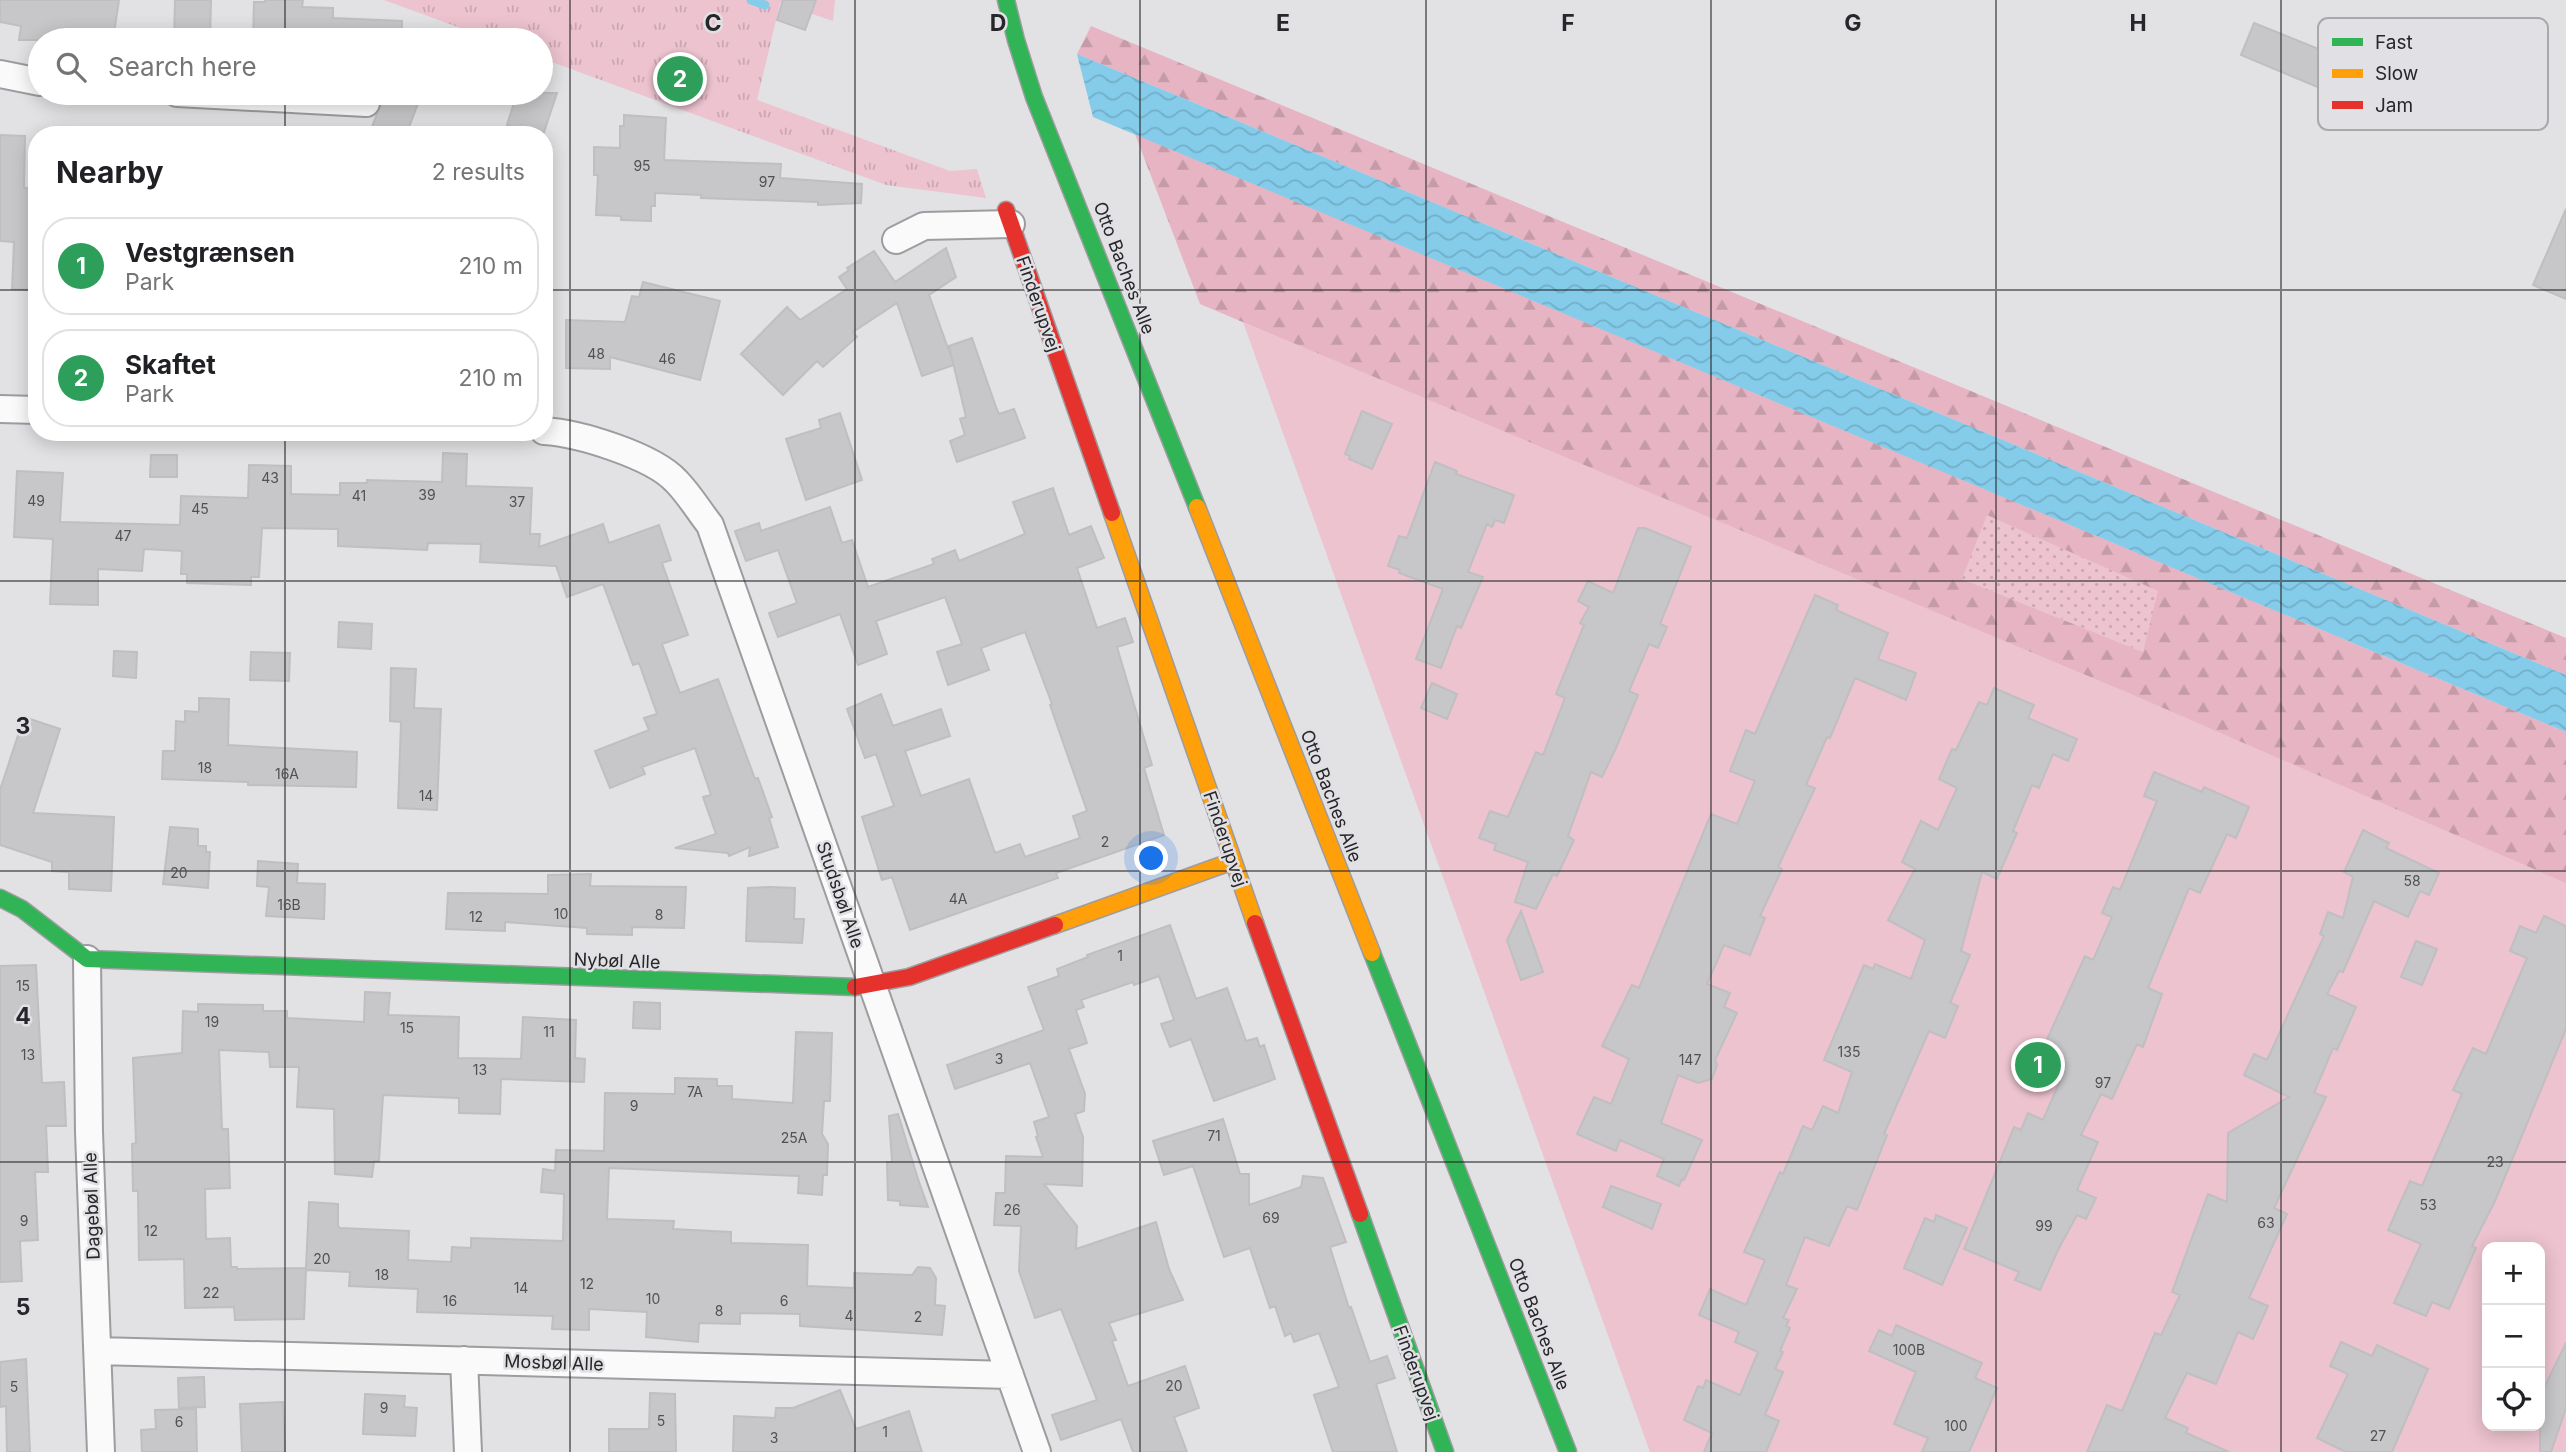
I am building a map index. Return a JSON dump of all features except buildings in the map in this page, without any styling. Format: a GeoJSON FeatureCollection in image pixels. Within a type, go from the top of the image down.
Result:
{"type":"FeatureCollection","features":[{"type":"Feature","properties":{"kind":"street","name":"Otto Baches Alle"},"geometry":{"type":"LineString","coordinates":[[1006,0],[1014,42],[1030,90],[1058,154],[1568,1452]]}},
{"type":"Feature","properties":{"kind":"street"},"geometry":{"type":"LineString","coordinates":[[0,74],[28,80]]}},
{"type":"Feature","properties":{"kind":"street","name":"Otto Baches Alle"},"geometry":{"type":"LineString","coordinates":[[1048,90],[1058,154]]}},
{"type":"Feature","properties":{"kind":"street","name":"Finderupvej"},"geometry":{"type":"LineString","coordinates":[[896,240],[924,226],[1008,217],[1233,861],[1444,1452]]}},
{"type":"Feature","properties":{"kind":"street"},"geometry":{"type":"LineString","coordinates":[[0,409],[28,410]]}},
{"type":"Feature","properties":{"kind":"street","name":"Studsbøl Alle"},"geometry":{"type":"LineString","coordinates":[[553,431],[566,432],[632,453],[675,479],[710,525],[1037,1452]]}},
{"type":"Feature","properties":{"kind":"street","name":"Nybøl Alle"},"geometry":{"type":"LineString","coordinates":[[87,959],[850,988],[909,976],[1233,861]]}},
{"type":"Feature","properties":{"kind":"street"},"geometry":{"type":"LineString","coordinates":[[0,898],[22,909],[87,959]]}},
{"type":"Feature","properties":{"kind":"street","name":"Dagebøl Alle"},"geometry":{"type":"LineString","coordinates":[[87,959],[89,1132],[101,1452]]}},
{"type":"Feature","properties":{"kind":"street","name":"Mosbøl Alle"},"geometry":{"type":"LineString","coordinates":[[98,1351],[1010,1375]]}},
{"type":"Feature","properties":{"kind":"street"},"geometry":{"type":"LineString","coordinates":[[464,1360],[468,1452]]}},
{"type":"Feature","properties":{"kind":"green space"},"geometry":{"type":"Polygon","coordinates":[[[384,0],[835,0],[833,21],[780,3],[757,100],[950,171],[977,169],[986,198],[886,185],[553,62],[553,28],[460,28],[384,0]]]}},
{"type":"Feature","properties":{"kind":"green space"},"geometry":{"type":"Polygon","coordinates":[[[1091,26],[2566,638],[2566,675],[1077,54],[1091,26]]]}},
{"type":"Feature","properties":{"kind":"green space"},"geometry":{"type":"Polygon","coordinates":[[[1135,134],[2566,732],[2566,884],[1200,304],[1135,134]],[[1987,515],[1962,579],[2143,652],[2158,591],[1987,515]]]}},
{"type":"Feature","properties":{"kind":"green space"},"geometry":{"type":"Polygon","coordinates":[[[1243,322],[2129,693],[2566,883],[2566,1452],[1650,1452],[1243,322]]]}},
{"type":"Feature","properties":{"kind":"green space"},"geometry":{"type":"Polygon","coordinates":[[[1987,514],[2159,591],[2143,652],[1962,579],[1987,514]]]}},
{"type":"Feature","properties":{"kind":"water"},"geometry":{"type":"Polygon","coordinates":[[[1077,54],[2566,675],[2566,732],[1093,117],[1077,54]]]}},
{"type":"Feature","properties":{"kind":"waterway"},"geometry":{"type":"LineString","coordinates":[[751,0],[765,5]]}},
{"type":"Feature","properties":{"kind":"traffic: fast"},"geometry":{"type":"LineString","coordinates":[[1006,0],[1034,97],[1197,507]]}},
{"type":"Feature","properties":{"kind":"traffic: fast"},"geometry":{"type":"LineString","coordinates":[[0,898],[22,909],[87,959],[855,987]]}},
{"type":"Feature","properties":{"kind":"traffic: fast"},"geometry":{"type":"LineString","coordinates":[[1372,953],[1568,1452]]}},
{"type":"Feature","properties":{"kind":"traffic: fast"},"geometry":{"type":"LineString","coordinates":[[1360,1214],[1445,1452]]}},
{"type":"Feature","properties":{"kind":"traffic: slow"},"geometry":{"type":"LineString","coordinates":[[1197,507],[1372,953]]}},
{"type":"Feature","properties":{"kind":"traffic: slow"},"geometry":{"type":"LineString","coordinates":[[1112,513],[1255,923]]}},
{"type":"Feature","properties":{"kind":"traffic: slow"},"geometry":{"type":"LineString","coordinates":[[1055,925],[1233,861]]}},
{"type":"Feature","properties":{"kind":"traffic: jam"},"geometry":{"type":"LineString","coordinates":[[1006,210],[1112,513]]}},
{"type":"Feature","properties":{"kind":"traffic: jam"},"geometry":{"type":"LineString","coordinates":[[1255,923],[1360,1214]]}},
{"type":"Feature","properties":{"kind":"traffic: jam"},"geometry":{"type":"LineString","coordinates":[[855,987],[909,977],[1055,925]]}},
{"type":"Feature","properties":{"kind":"place","name":"Skaftet"},"geometry":{"type":"Point","coordinates":[680,79]}},
{"type":"Feature","properties":{"kind":"place","name":"Vestgrænsen"},"geometry":{"type":"Point","coordinates":[2038,1065]}}]}
